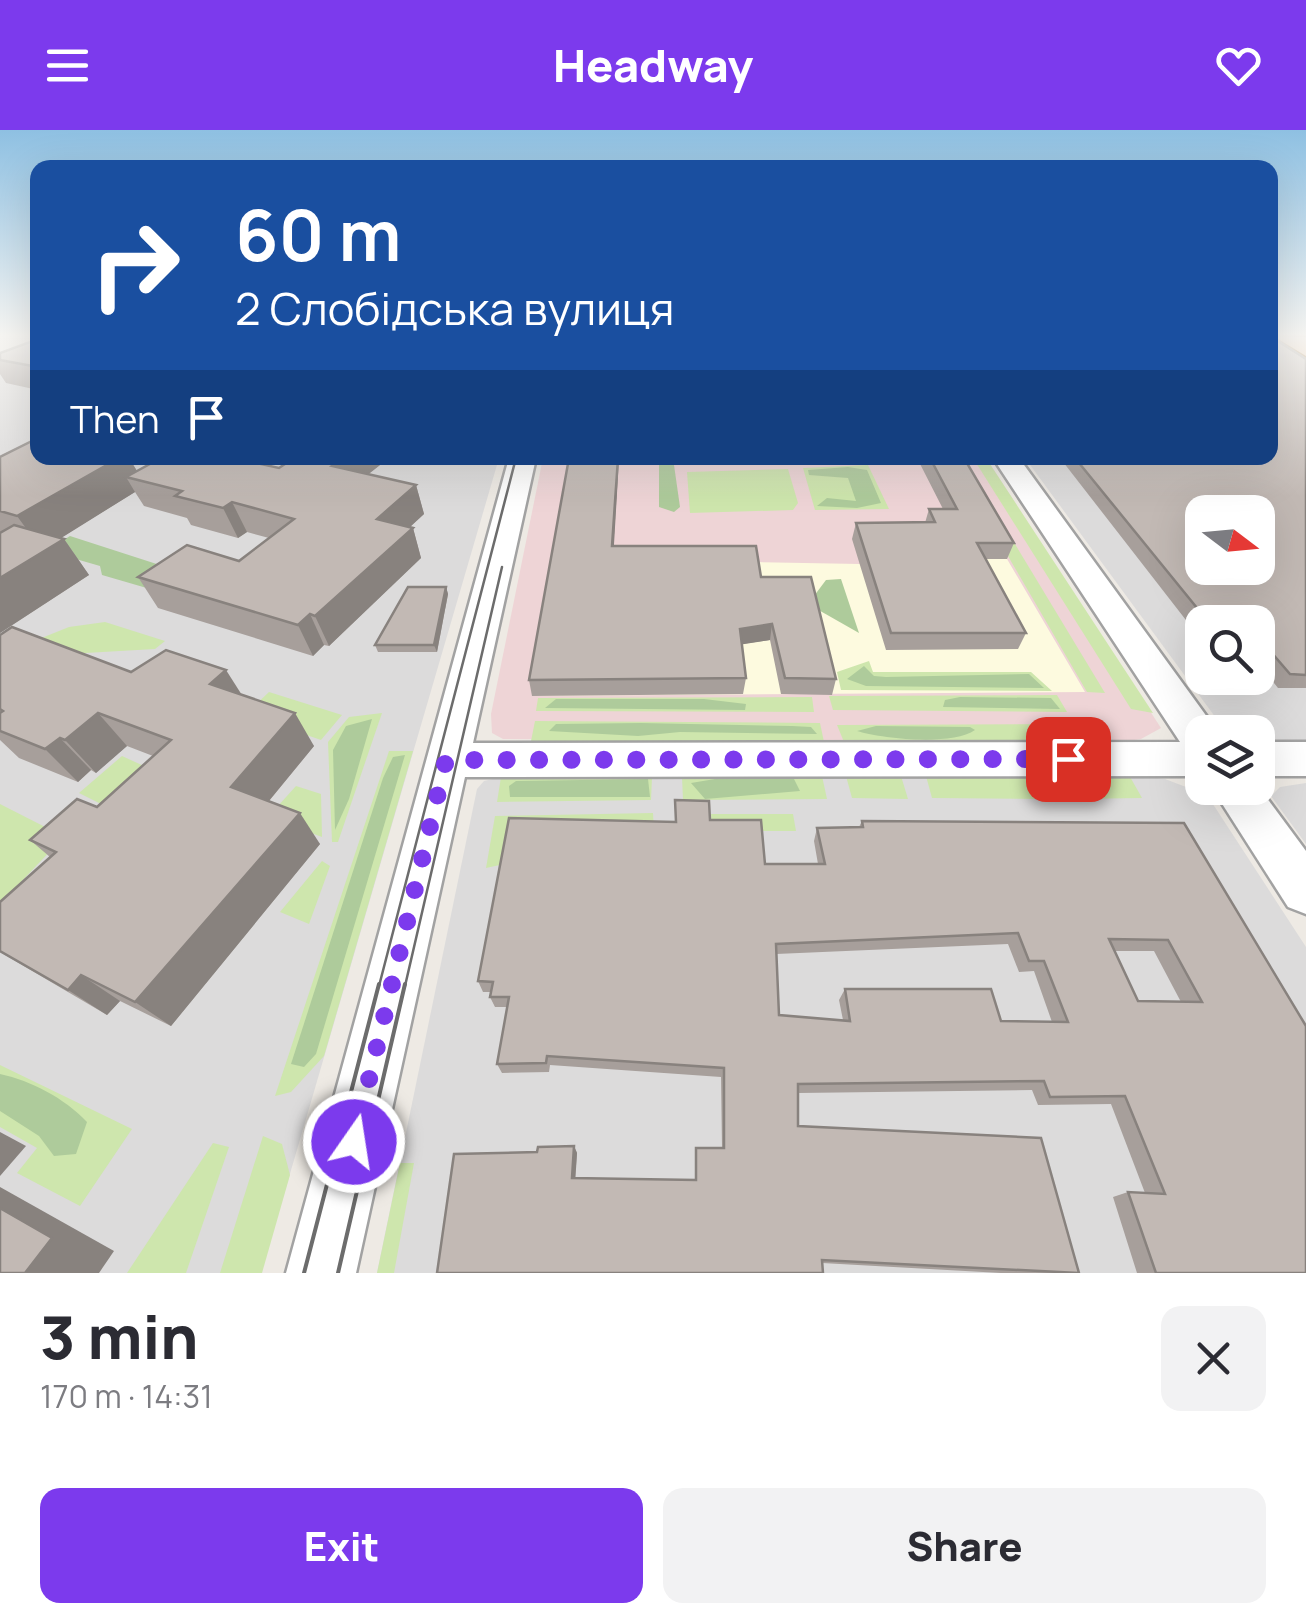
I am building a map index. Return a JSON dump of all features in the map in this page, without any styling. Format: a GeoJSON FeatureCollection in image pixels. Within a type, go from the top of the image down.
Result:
{"type":"FeatureCollection","features":[{"type":"Feature","properties":{"kind":"street"},"geometry":{"type":"LineString","coordinates":[[321,1273],[520,465]]}},
{"type":"Feature","properties":{"kind":"street"},"geometry":{"type":"LineString","coordinates":[[1011,465],[1185,717]]}},
{"type":"Feature","properties":{"kind":"street"},"geometry":{"type":"LineString","coordinates":[[446,760],[1185,759]]}},
{"type":"Feature","properties":{"kind":"street"},"geometry":{"type":"LineString","coordinates":[[1275,759],[1306,760]]}},
{"type":"Feature","properties":{"kind":"street"},"geometry":{"type":"LineString","coordinates":[[1246,805],[1306,891]]}},
{"type":"Feature","properties":{"kind":"shaded area"},"geometry":{"type":"Polygon","coordinates":[[[0,389],[30,389],[30,465],[497,465],[261,1273],[0,1273],[0,389]]]}},
{"type":"Feature","properties":{"kind":"shaded area"},"geometry":{"type":"Polygon","coordinates":[[[1278,389],[1306,389],[1306,741],[1275,740],[1275,715],[1214,715],[1199,695],[1275,695],[1275,605],[1185,605],[1185,676],[1030,465],[1278,465],[1278,389]]]}},
{"type":"Feature","properties":{"kind":"shaded area"},"geometry":{"type":"Polygon","coordinates":[[[542,465],[991,465],[1161,728],[1141,739],[1114,743],[503,739],[492,733],[491,714],[542,465]]]}},
{"type":"Feature","properties":{"kind":"shaded area"},"geometry":{"type":"Polygon","coordinates":[[[969,559],[1007,559],[1085,692],[532,696],[754,562],[971,566],[969,559]]]}},
{"type":"Feature","properties":{"kind":"shaded area"},"geometry":{"type":"Polygon","coordinates":[[[1136,775],[1185,787],[1185,805],[1214,805],[1306,947],[1306,1273],[377,1273],[477,789],[484,781],[501,777],[1136,775]]]}},
{"type":"Feature","properties":{"kind":"shaded area"},"geometry":{"type":"Polygon","coordinates":[[[1306,783],[1306,844],[1275,801],[1275,792],[1280,787],[1306,783]]]}},
{"type":"Feature","properties":{"kind":"green space"},"geometry":{"type":"Polygon","coordinates":[[[659,465],[674,465],[680,507],[674,512],[659,507],[659,465]]]}},
{"type":"Feature","properties":{"kind":"green space"},"geometry":{"type":"Polygon","coordinates":[[[868,465],[889,509],[815,510],[803,468],[868,465]]]}},
{"type":"Feature","properties":{"kind":"green space"},"geometry":{"type":"Polygon","coordinates":[[[955,465],[967,465],[1105,693],[1087,692],[955,465]]]}},
{"type":"Feature","properties":{"kind":"green space"},"geometry":{"type":"Polygon","coordinates":[[[977,465],[991,465],[1153,713],[1131,709],[977,465]]]}},
{"type":"Feature","properties":{"kind":"green space"},"geometry":{"type":"Polygon","coordinates":[[[788,469],[798,503],[793,510],[690,513],[687,472],[788,469]]]}},
{"type":"Feature","properties":{"kind":"green space"},"geometry":{"type":"Polygon","coordinates":[[[808,470],[867,470],[881,503],[857,508],[817,506],[827,498],[856,501],[848,478],[809,475],[808,470]]]}},
{"type":"Feature","properties":{"kind":"green space"},"geometry":{"type":"Polygon","coordinates":[[[70,536],[169,568],[157,591],[102,575],[100,566],[55,553],[57,544],[70,536]]]}},
{"type":"Feature","properties":{"kind":"green space"},"geometry":{"type":"Polygon","coordinates":[[[841,579],[859,633],[808,604],[826,580],[841,579]]]}},
{"type":"Feature","properties":{"kind":"green space"},"geometry":{"type":"Polygon","coordinates":[[[105,622],[165,641],[155,649],[33,656],[34,641],[69,627],[105,622]]]}},
{"type":"Feature","properties":{"kind":"green space"},"geometry":{"type":"Polygon","coordinates":[[[869,661],[873,672],[1031,672],[1052,691],[841,690],[837,672],[869,661]]]}},
{"type":"Feature","properties":{"kind":"green space"},"geometry":{"type":"Polygon","coordinates":[[[864,666],[874,676],[886,677],[1029,674],[1044,688],[866,686],[847,679],[864,666]]]}},
{"type":"Feature","properties":{"kind":"green space"},"geometry":{"type":"Polygon","coordinates":[[[269,692],[342,715],[321,740],[246,714],[269,692]]]}},
{"type":"Feature","properties":{"kind":"green space"},"geometry":{"type":"Polygon","coordinates":[[[1057,695],[1067,712],[833,710],[829,696],[1057,695]]]}},
{"type":"Feature","properties":{"kind":"green space"},"geometry":{"type":"Polygon","coordinates":[[[812,697],[814,712],[536,711],[538,698],[812,697]]]}},
{"type":"Feature","properties":{"kind":"green space"},"geometry":{"type":"Polygon","coordinates":[[[1051,698],[1060,709],[943,707],[945,700],[1051,698]]]}},
{"type":"Feature","properties":{"kind":"green space"},"geometry":{"type":"Polygon","coordinates":[[[556,699],[704,699],[746,704],[745,710],[545,708],[556,699]]]}},
{"type":"Feature","properties":{"kind":"green space"},"geometry":{"type":"Polygon","coordinates":[[[382,713],[338,842],[332,842],[328,742],[349,717],[382,713]]]}},
{"type":"Feature","properties":{"kind":"green space"},"geometry":{"type":"Polygon","coordinates":[[[372,719],[349,799],[335,830],[333,750],[346,726],[372,719]]]}},
{"type":"Feature","properties":{"kind":"green space"},"geometry":{"type":"Polygon","coordinates":[[[535,721],[820,723],[824,742],[531,741],[535,721]]]}},
{"type":"Feature","properties":{"kind":"green space"},"geometry":{"type":"Polygon","coordinates":[[[556,724],[811,727],[817,734],[680,732],[638,736],[549,731],[556,724]]]}},
{"type":"Feature","properties":{"kind":"green space"},"geometry":{"type":"Polygon","coordinates":[[[1076,724],[1088,743],[844,742],[837,725],[1076,724]]]}},
{"type":"Feature","properties":{"kind":"green space"},"geometry":{"type":"Polygon","coordinates":[[[876,726],[975,730],[934,739],[857,731],[876,726]]]}},
{"type":"Feature","properties":{"kind":"green space"},"geometry":{"type":"Polygon","coordinates":[[[389,751],[413,751],[324,1056],[291,1092],[275,1096],[389,751]]]}},
{"type":"Feature","properties":{"kind":"green space"},"geometry":{"type":"Polygon","coordinates":[[[405,755],[316,1054],[304,1067],[291,1064],[383,778],[393,757],[405,755]]]}},
{"type":"Feature","properties":{"kind":"green space"},"geometry":{"type":"Polygon","coordinates":[[[122,756],[157,772],[101,804],[79,793],[122,756]]]}},
{"type":"Feature","properties":{"kind":"green space"},"geometry":{"type":"Polygon","coordinates":[[[1042,775],[1053,799],[932,798],[926,776],[1042,775]]]}},
{"type":"Feature","properties":{"kind":"green space"},"geometry":{"type":"Polygon","coordinates":[[[1063,775],[1129,775],[1142,798],[1076,799],[1063,775]]]}},
{"type":"Feature","properties":{"kind":"green space"},"geometry":{"type":"Polygon","coordinates":[[[822,776],[827,799],[683,800],[682,777],[822,776]]]}},
{"type":"Feature","properties":{"kind":"green space"},"geometry":{"type":"Polygon","coordinates":[[[846,776],[901,776],[908,799],[852,798],[846,776]]]}},
{"type":"Feature","properties":{"kind":"green space"},"geometry":{"type":"Polygon","coordinates":[[[501,777],[652,777],[651,800],[497,802],[501,777]]]}},
{"type":"Feature","properties":{"kind":"green space"},"geometry":{"type":"Polygon","coordinates":[[[648,779],[650,797],[510,797],[509,786],[516,781],[648,779]]]}},
{"type":"Feature","properties":{"kind":"green space"},"geometry":{"type":"Polygon","coordinates":[[[715,779],[794,779],[800,791],[705,799],[691,783],[715,779]]]}},
{"type":"Feature","properties":{"kind":"green space"},"geometry":{"type":"Polygon","coordinates":[[[296,786],[321,794],[322,837],[268,817],[296,786]]]}},
{"type":"Feature","properties":{"kind":"green space"},"geometry":{"type":"Polygon","coordinates":[[[0,804],[53,831],[56,845],[0,904],[0,804]]]}},
{"type":"Feature","properties":{"kind":"green space"},"geometry":{"type":"Polygon","coordinates":[[[653,813],[654,832],[486,868],[495,816],[653,813]]]}},
{"type":"Feature","properties":{"kind":"green space"},"geometry":{"type":"Polygon","coordinates":[[[711,814],[793,814],[796,831],[712,831],[711,814]]]}},
{"type":"Feature","properties":{"kind":"green space"},"geometry":{"type":"Polygon","coordinates":[[[322,861],[330,866],[309,924],[280,912],[322,861]]]}},
{"type":"Feature","properties":{"kind":"green space"},"geometry":{"type":"Polygon","coordinates":[[[0,1065],[132,1129],[80,1206],[17,1173],[37,1148],[0,1127],[0,1065]]]}},
{"type":"Feature","properties":{"kind":"green space"},"geometry":{"type":"Polygon","coordinates":[[[0,1074],[47,1092],[87,1122],[76,1154],[54,1156],[39,1136],[0,1111],[0,1074]]]}},
{"type":"Feature","properties":{"kind":"green space"},"geometry":{"type":"Polygon","coordinates":[[[263,1136],[282,1144],[290,1175],[262,1273],[220,1273],[263,1136]]]}},
{"type":"Feature","properties":{"kind":"green space"},"geometry":{"type":"Polygon","coordinates":[[[213,1143],[229,1147],[186,1273],[127,1273],[213,1143]]]}},
{"type":"Feature","properties":{"kind":"green space"},"geometry":{"type":"Polygon","coordinates":[[[400,1163],[414,1163],[394,1273],[377,1273],[400,1163]]]}},
{"type":"Feature","properties":{"kind":"building"},"geometry":{"type":"Polygon","coordinates":[[[1278,389],[1306,389],[1306,675],[1290,674],[1275,657],[1275,605],[1195,605],[1081,465],[1278,465],[1278,389]]]}},
{"type":"Feature","properties":{"kind":"building"},"geometry":{"type":"Polygon","coordinates":[[[30,442],[30,465],[107,465],[17,516],[0,511],[0,457],[30,442]]]}},
{"type":"Feature","properties":{"kind":"building"},"geometry":{"type":"Polygon","coordinates":[[[148,465],[279,468],[334,465],[416,485],[377,519],[413,528],[315,616],[310,614],[298,625],[138,577],[187,545],[239,561],[294,519],[232,502],[223,508],[175,496],[182,491],[126,477],[148,465]]]}},
{"type":"Feature","properties":{"kind":"building"},"geometry":{"type":"Polygon","coordinates":[[[568,465],[618,465],[612,546],[756,546],[761,577],[811,577],[836,679],[785,678],[772,624],[740,629],[746,678],[529,680],[568,465]]]}},
{"type":"Feature","properties":{"kind":"building"},"geometry":{"type":"Polygon","coordinates":[[[934,465],[968,465],[1014,543],[977,543],[1026,633],[891,633],[856,523],[935,522],[929,509],[957,509],[934,465]]]}},
{"type":"Feature","properties":{"kind":"building"},"geometry":{"type":"Polygon","coordinates":[[[14,525],[64,539],[0,578],[0,533],[14,525]]]}},
{"type":"Feature","properties":{"kind":"building"},"geometry":{"type":"Polygon","coordinates":[[[408,587],[446,587],[434,645],[375,645],[408,587]]]}},
{"type":"Feature","properties":{"kind":"building"},"geometry":{"type":"Polygon","coordinates":[[[12,627],[131,672],[166,650],[226,670],[210,684],[295,713],[231,787],[300,813],[135,1002],[81,975],[68,990],[0,951],[0,902],[56,852],[30,840],[77,799],[97,807],[171,740],[98,713],[65,740],[60,738],[45,749],[0,731],[0,635],[12,627]]]}},
{"type":"Feature","properties":{"kind":"building"},"geometry":{"type":"Polygon","coordinates":[[[675,800],[709,801],[710,820],[761,820],[765,864],[825,864],[817,828],[863,827],[862,821],[1184,823],[1306,1026],[1306,1273],[1156,1273],[1128,1192],[1165,1194],[1125,1096],[1050,1097],[1044,1081],[798,1084],[798,1126],[1041,1138],[1079,1273],[822,1260],[823,1273],[437,1273],[454,1154],[537,1152],[538,1147],[574,1146],[572,1178],[696,1180],[696,1148],[724,1148],[724,1068],[547,1056],[546,1063],[497,1064],[509,997],[490,997],[493,982],[478,981],[509,818],[676,822],[675,800]],[[1018,933],[776,944],[779,1015],[850,1021],[845,989],[991,989],[1001,1021],[1068,1022],[1044,961],[1029,961],[1018,933]],[[1109,939],[1138,1001],[1202,1002],[1168,940],[1109,939]]]}},
{"type":"Feature","properties":{"kind":"building"},"geometry":{"type":"Polygon","coordinates":[[[0,1208],[52,1238],[25,1273],[0,1273],[0,1208]]]}},
{"type":"Feature","properties":{"kind":"tram line"},"geometry":{"type":"LineString","coordinates":[[379,986],[514,465]]}},
{"type":"Feature","properties":{"kind":"tram line"},"geometry":{"type":"LineString","coordinates":[[405,986],[502,567]]}},
{"type":"Feature","properties":{"kind":"tram line"},"geometry":{"type":"LineString","coordinates":[[304,1273],[379,984]]}},
{"type":"Feature","properties":{"kind":"tram line"},"geometry":{"type":"LineString","coordinates":[[338,1273],[405,984]]}},
{"type":"Feature","properties":{"kind":"route"},"geometry":{"type":"LineString","coordinates":[[354,1142],[446,760],[1068,759]]}}]}
